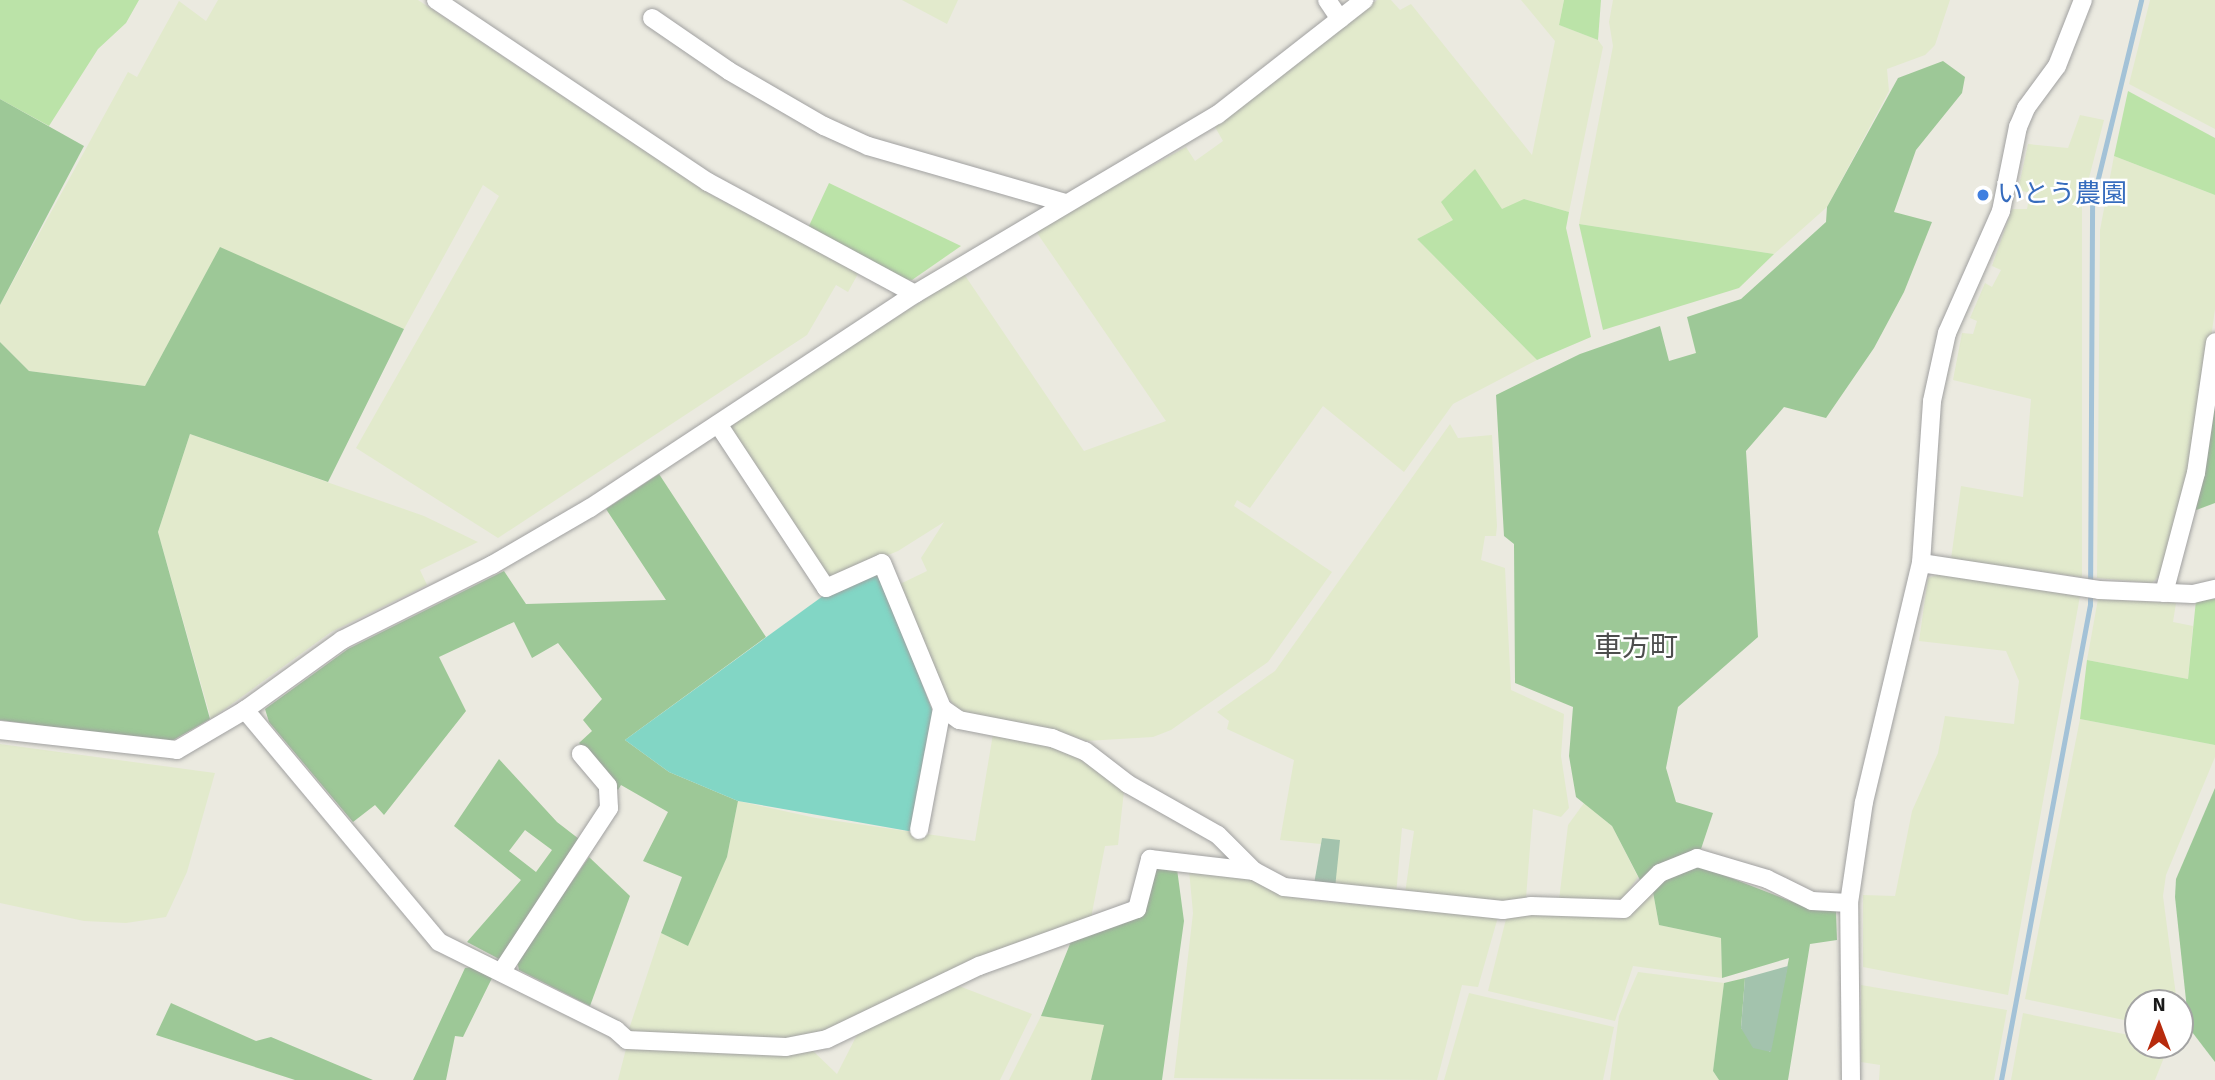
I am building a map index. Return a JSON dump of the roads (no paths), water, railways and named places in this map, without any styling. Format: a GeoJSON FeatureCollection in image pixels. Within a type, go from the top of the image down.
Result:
{"type":"FeatureCollection","features":[{"type":"Feature","properties":{"kind":"street"},"geometry":{"type":"LineString","coordinates":[[436,0],[708,182],[915,294]]}},
{"type":"Feature","properties":{"kind":"street"},"geometry":{"type":"LineString","coordinates":[[1327,0],[1340,19]]}},
{"type":"Feature","properties":{"kind":"street"},"geometry":{"type":"LineString","coordinates":[[0,730],[177,750],[245,710],[342,640],[492,565],[718,424],[915,294],[1217,115],[1364,0]]}},
{"type":"Feature","properties":{"kind":"street"},"geometry":{"type":"LineString","coordinates":[[1851,1080],[1849,903],[1864,802],[1921,564],[1932,401],[1947,334],[2001,211],[2026,108],[2057,66],[2083,0]]}},
{"type":"Feature","properties":{"kind":"street"},"geometry":{"type":"LineString","coordinates":[[653,18],[729,71],[835,131],[918,164],[1066,203]]}},
{"type":"Feature","properties":{"kind":"street"},"geometry":{"type":"LineString","coordinates":[[2164,593],[2196,473],[2215,342]]}},
{"type":"Feature","properties":{"kind":"street"},"geometry":{"type":"LineString","coordinates":[[718,424],[826,588],[882,563],[942,708],[959,720],[1052,738],[1086,751],[1128,784],[1218,835],[1254,871],[1284,887],[1316,893],[1503,910],[1531,906],[1624,909],[1660,873],[1697,858],[1767,879],[1812,901],[1849,903]]}},
{"type":"Feature","properties":{"kind":"street"},"geometry":{"type":"LineString","coordinates":[[1921,564],[2099,590],[2164,593],[2215,589]]}},
{"type":"Feature","properties":{"kind":"street"},"geometry":{"type":"LineString","coordinates":[[919,830],[942,708]]}},
{"type":"Feature","properties":{"kind":"street"},"geometry":{"type":"LineString","coordinates":[[245,710],[439,942],[616,1030],[627,1040],[786,1047],[827,1039],[979,966],[1138,909],[1150,859],[1254,871]]}},
{"type":"Feature","properties":{"kind":"street"},"geometry":{"type":"LineString","coordinates":[[502,971],[609,808],[608,786],[581,754]]}},
{"type":"Feature","properties":{"kind":"waterway"},"geometry":{"type":"LineString","coordinates":[[2001,1080],[2090,605],[2092,203],[2141,0]]}},
{"type":"Feature","properties":{"kind":"place","name":"いとう農園"},"geometry":{"type":"Point","coordinates":[1983,195]}},
{"type":"Feature","properties":{"kind":"district","name":"車方町"},"geometry":{"type":"Point","coordinates":[1636,647]}}]}
